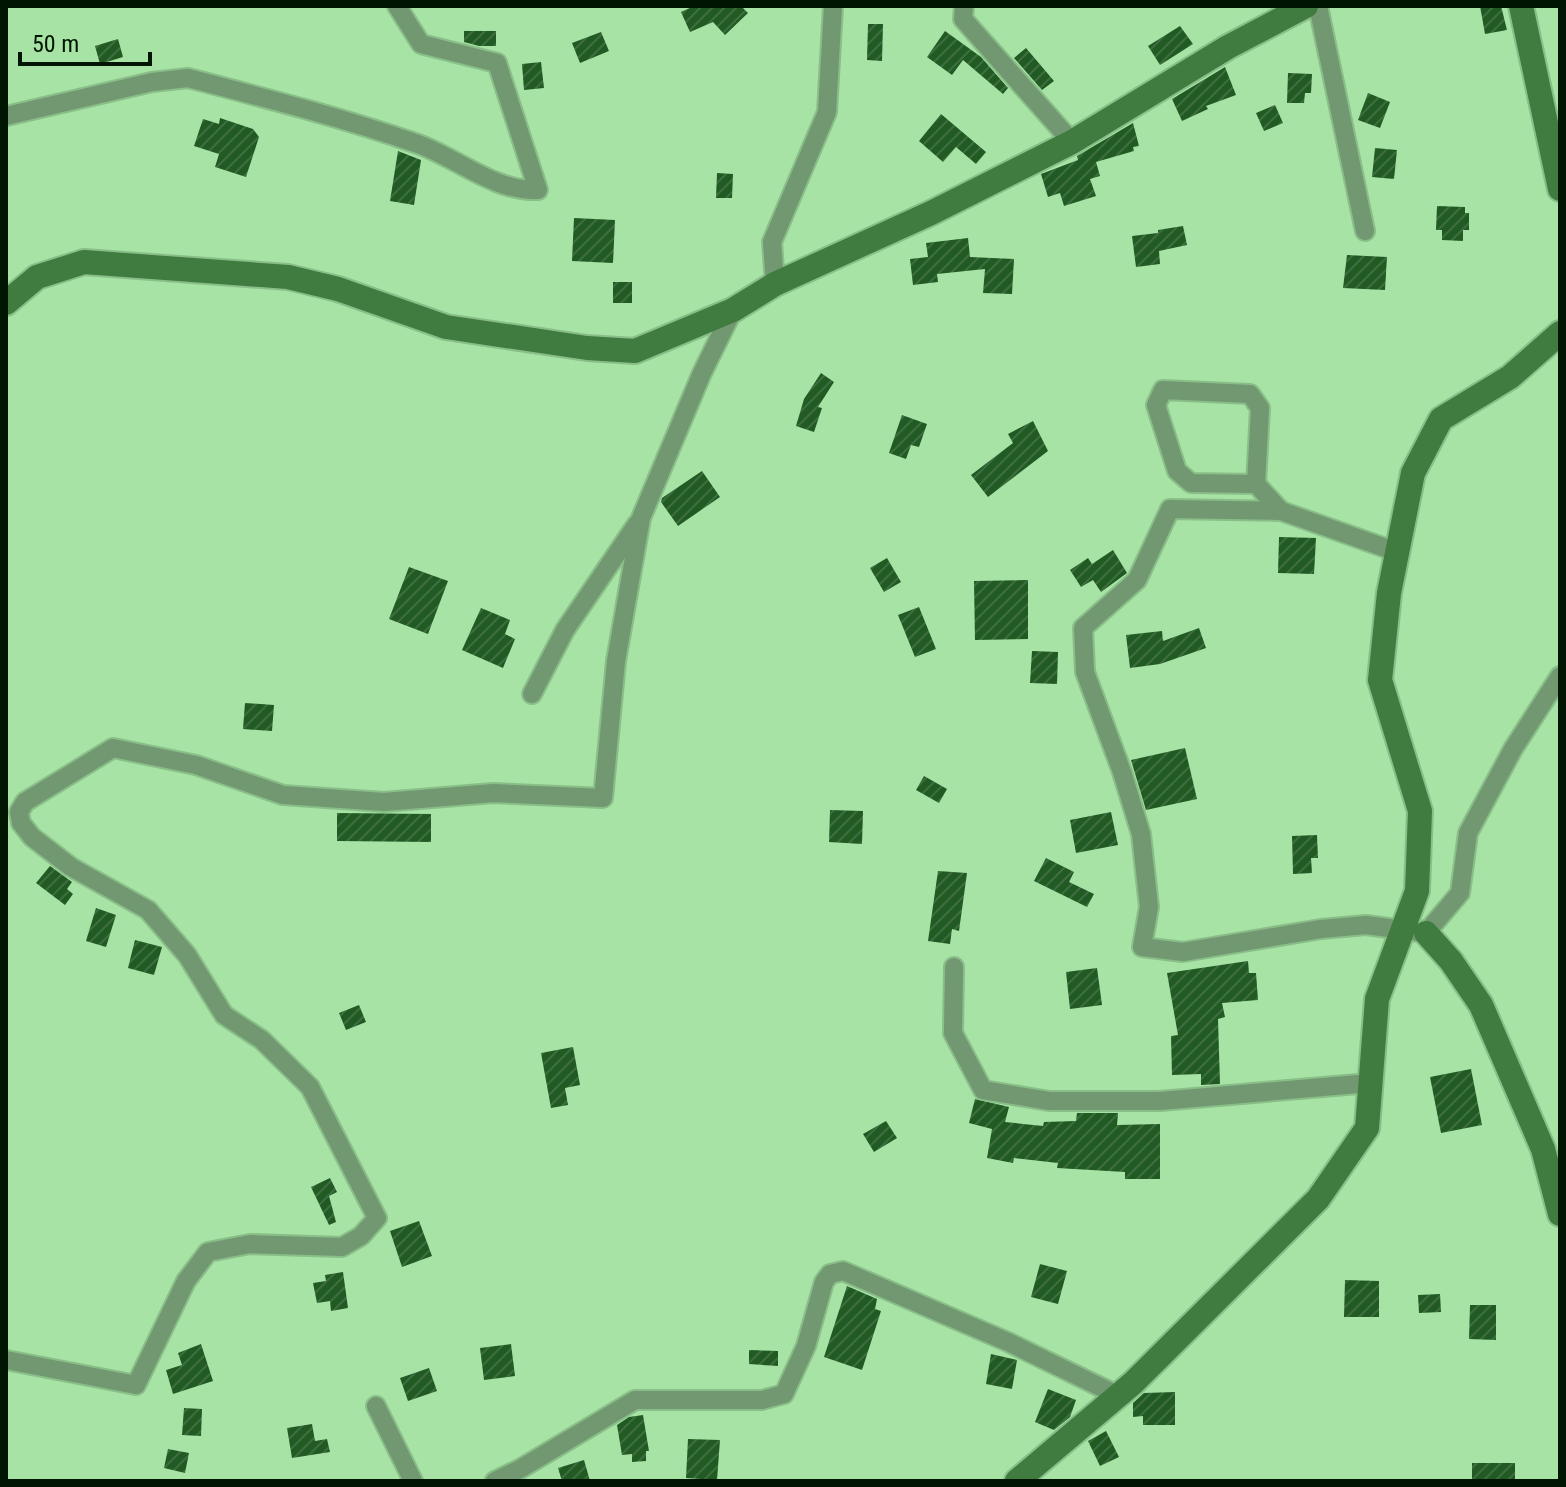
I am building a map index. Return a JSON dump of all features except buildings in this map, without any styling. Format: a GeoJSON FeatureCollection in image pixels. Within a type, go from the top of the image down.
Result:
{"type":"FeatureCollection","features":[{"type":"Feature","properties":{"kind":"street"},"geometry":{"type":"LineString","coordinates":[[6,116],[152,82],[188,78],[421,145],[506,185],[522,190],[538,190],[497,63],[421,44],[397,6]]}},
{"type":"Feature","properties":{"kind":"street"},"geometry":{"type":"LineString","coordinates":[[775,284],[772,242],[827,112],[833,6]]}},
{"type":"Feature","properties":{"kind":"street"},"geometry":{"type":"LineString","coordinates":[[964,6],[963,19],[1072,142]]}},
{"type":"Feature","properties":{"kind":"street"},"geometry":{"type":"LineString","coordinates":[[6,303],[37,277],[84,262],[288,277],[338,289],[446,327],[587,348],[635,351],[733,310],[775,284],[931,213],[1072,142],[1228,47],[1306,6]]}},
{"type":"Feature","properties":{"kind":"street"},"geometry":{"type":"LineString","coordinates":[[1318,6],[1365,231]]}},
{"type":"Feature","properties":{"kind":"street"},"geometry":{"type":"LineString","coordinates":[[1521,6],[1560,189]]}},
{"type":"Feature","properties":{"kind":"street"},"geometry":{"type":"LineString","coordinates":[[532,694],[565,630],[641,518],[702,373],[733,310]]}},
{"type":"Feature","properties":{"kind":"street"},"geometry":{"type":"LineString","coordinates":[[1414,932],[1420,811],[1380,680],[1389,593],[1413,473],[1441,419],[1510,377],[1555,337],[1560,312]]}},
{"type":"Feature","properties":{"kind":"street"},"geometry":{"type":"LineString","coordinates":[[1256,484],[1191,483],[1177,471],[1156,405],[1163,390],[1250,394],[1260,408],[1256,484],[1281,511]]}},
{"type":"Feature","properties":{"kind":"street"},"geometry":{"type":"LineString","coordinates":[[1397,552],[1281,511],[1170,509],[1137,580],[1083,628],[1085,672],[1141,834],[1149,907],[1142,947],[1183,952],[1321,929],[1366,925],[1414,932],[1451,961],[1481,1005],[1543,1149],[1560,1214]]}},
{"type":"Feature","properties":{"kind":"street"},"geometry":{"type":"LineString","coordinates":[[6,1360],[136,1385],[186,1281],[208,1252],[250,1244],[342,1247],[361,1236],[377,1218],[310,1087],[262,1040],[224,1015],[187,955],[148,910],[71,867],[32,837],[21,823],[19,812],[25,802],[113,748],[196,765],[283,795],[384,802],[493,793],[603,798],[616,661],[641,518]]}},
{"type":"Feature","properties":{"kind":"street"},"geometry":{"type":"LineString","coordinates":[[1017,1481],[1119,1396],[1318,1199],[1367,1128],[1377,999],[1414,932],[1460,893],[1468,833],[1513,749],[1560,676]]}},
{"type":"Feature","properties":{"kind":"street"},"geometry":{"type":"LineString","coordinates":[[954,967],[953,1033],[983,1090],[1049,1101],[1160,1101],[1370,1083]]}},
{"type":"Feature","properties":{"kind":"street"},"geometry":{"type":"LineString","coordinates":[[495,1481],[635,1400],[762,1400],[784,1394],[806,1346],[824,1282],[830,1274],[843,1271],[1008,1342],[1119,1396]]}},
{"type":"Feature","properties":{"kind":"street"},"geometry":{"type":"LineString","coordinates":[[376,1406],[413,1481]]}}]}
